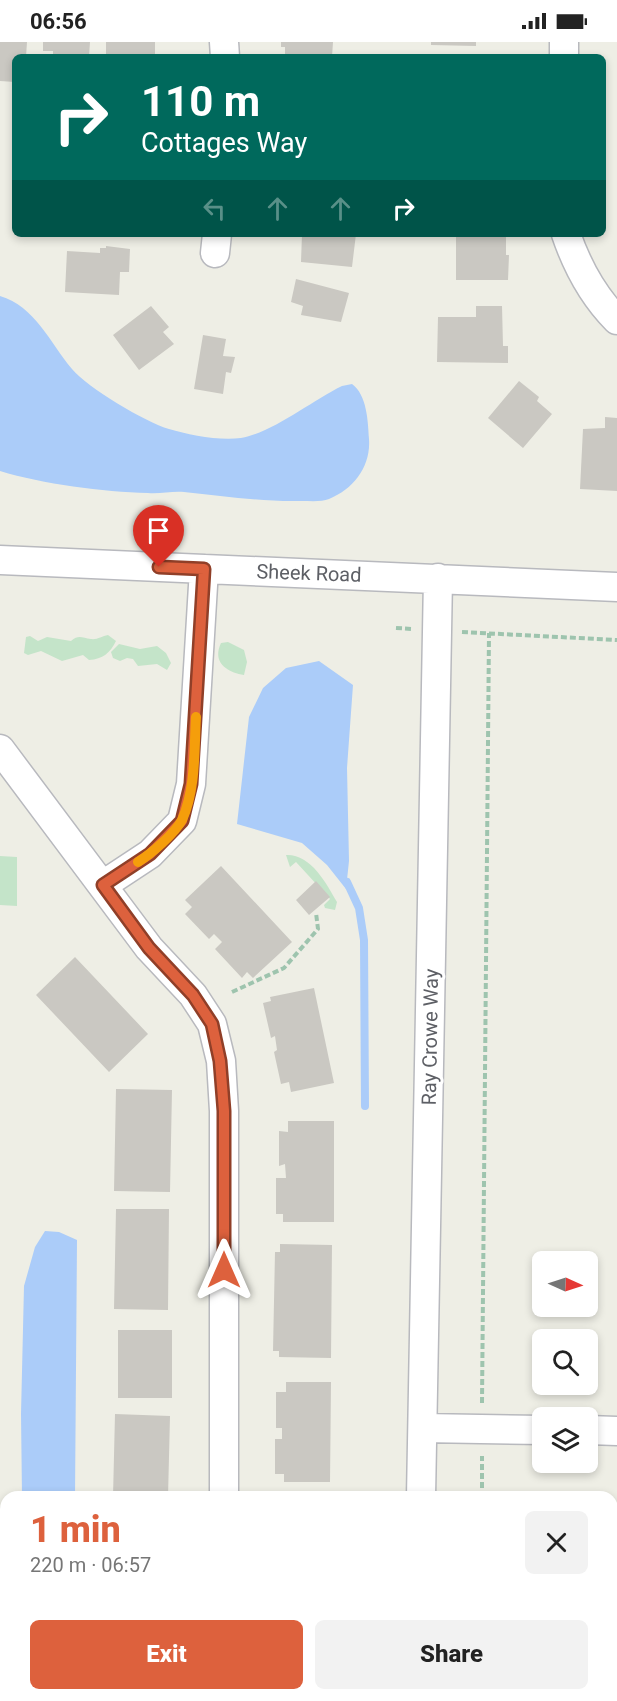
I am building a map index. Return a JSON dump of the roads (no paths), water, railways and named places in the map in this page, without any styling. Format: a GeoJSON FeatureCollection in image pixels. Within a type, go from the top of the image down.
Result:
{"type":"FeatureCollection","features":[{"type":"Feature","properties":{"kind":"street"},"geometry":{"type":"LineString","coordinates":[[567,237],[590,285],[617,320]]}},
{"type":"Feature","properties":{"kind":"street","name":"Sheek Road"},"geometry":{"type":"LineString","coordinates":[[0,560],[617,587]]}},
{"type":"Feature","properties":{"kind":"street"},"geometry":{"type":"LineString","coordinates":[[103,885],[150,854],[182,821],[191,784],[204,569]]}},
{"type":"Feature","properties":{"kind":"street","name":"Ray Crowe Way"},"geometry":{"type":"LineString","coordinates":[[421,1491],[438,578]]}},
{"type":"Feature","properties":{"kind":"street"},"geometry":{"type":"LineString","coordinates":[[0,749],[149,948],[193,995],[212,1024],[220,1061],[224,1111],[224,1491]]}},
{"type":"Feature","properties":{"kind":"street"},"geometry":{"type":"LineString","coordinates":[[423,1428],[532,1430]]}},
{"type":"Feature","properties":{"kind":"street"},"geometry":{"type":"LineString","coordinates":[[598,1430],[617,1431]]}},
{"type":"Feature","properties":{"kind":"water"},"geometry":{"type":"Polygon","coordinates":[[[0,296],[23,308],[41,326],[80,377],[132,412],[177,431],[223,439],[254,435],[279,423],[330,392],[352,384],[364,401],[367,417],[369,449],[364,467],[346,489],[323,501],[258,500],[184,492],[112,491],[73,487],[0,471],[0,296]]]}},
{"type":"Feature","properties":{"kind":"water"},"geometry":{"type":"Polygon","coordinates":[[[319,661],[353,685],[347,768],[349,861],[346,889],[327,865],[302,843],[237,824],[249,717],[263,688],[286,668],[319,661]]]}},
{"type":"Feature","properties":{"kind":"water"},"geometry":{"type":"Polygon","coordinates":[[[45,1231],[59,1232],[77,1240],[75,1491],[22,1491],[24,1286],[35,1247],[45,1231]]]}},
{"type":"Feature","properties":{"kind":"waterway"},"geometry":{"type":"LineString","coordinates":[[347,882],[359,908],[364,940],[365,1106]]}}]}
